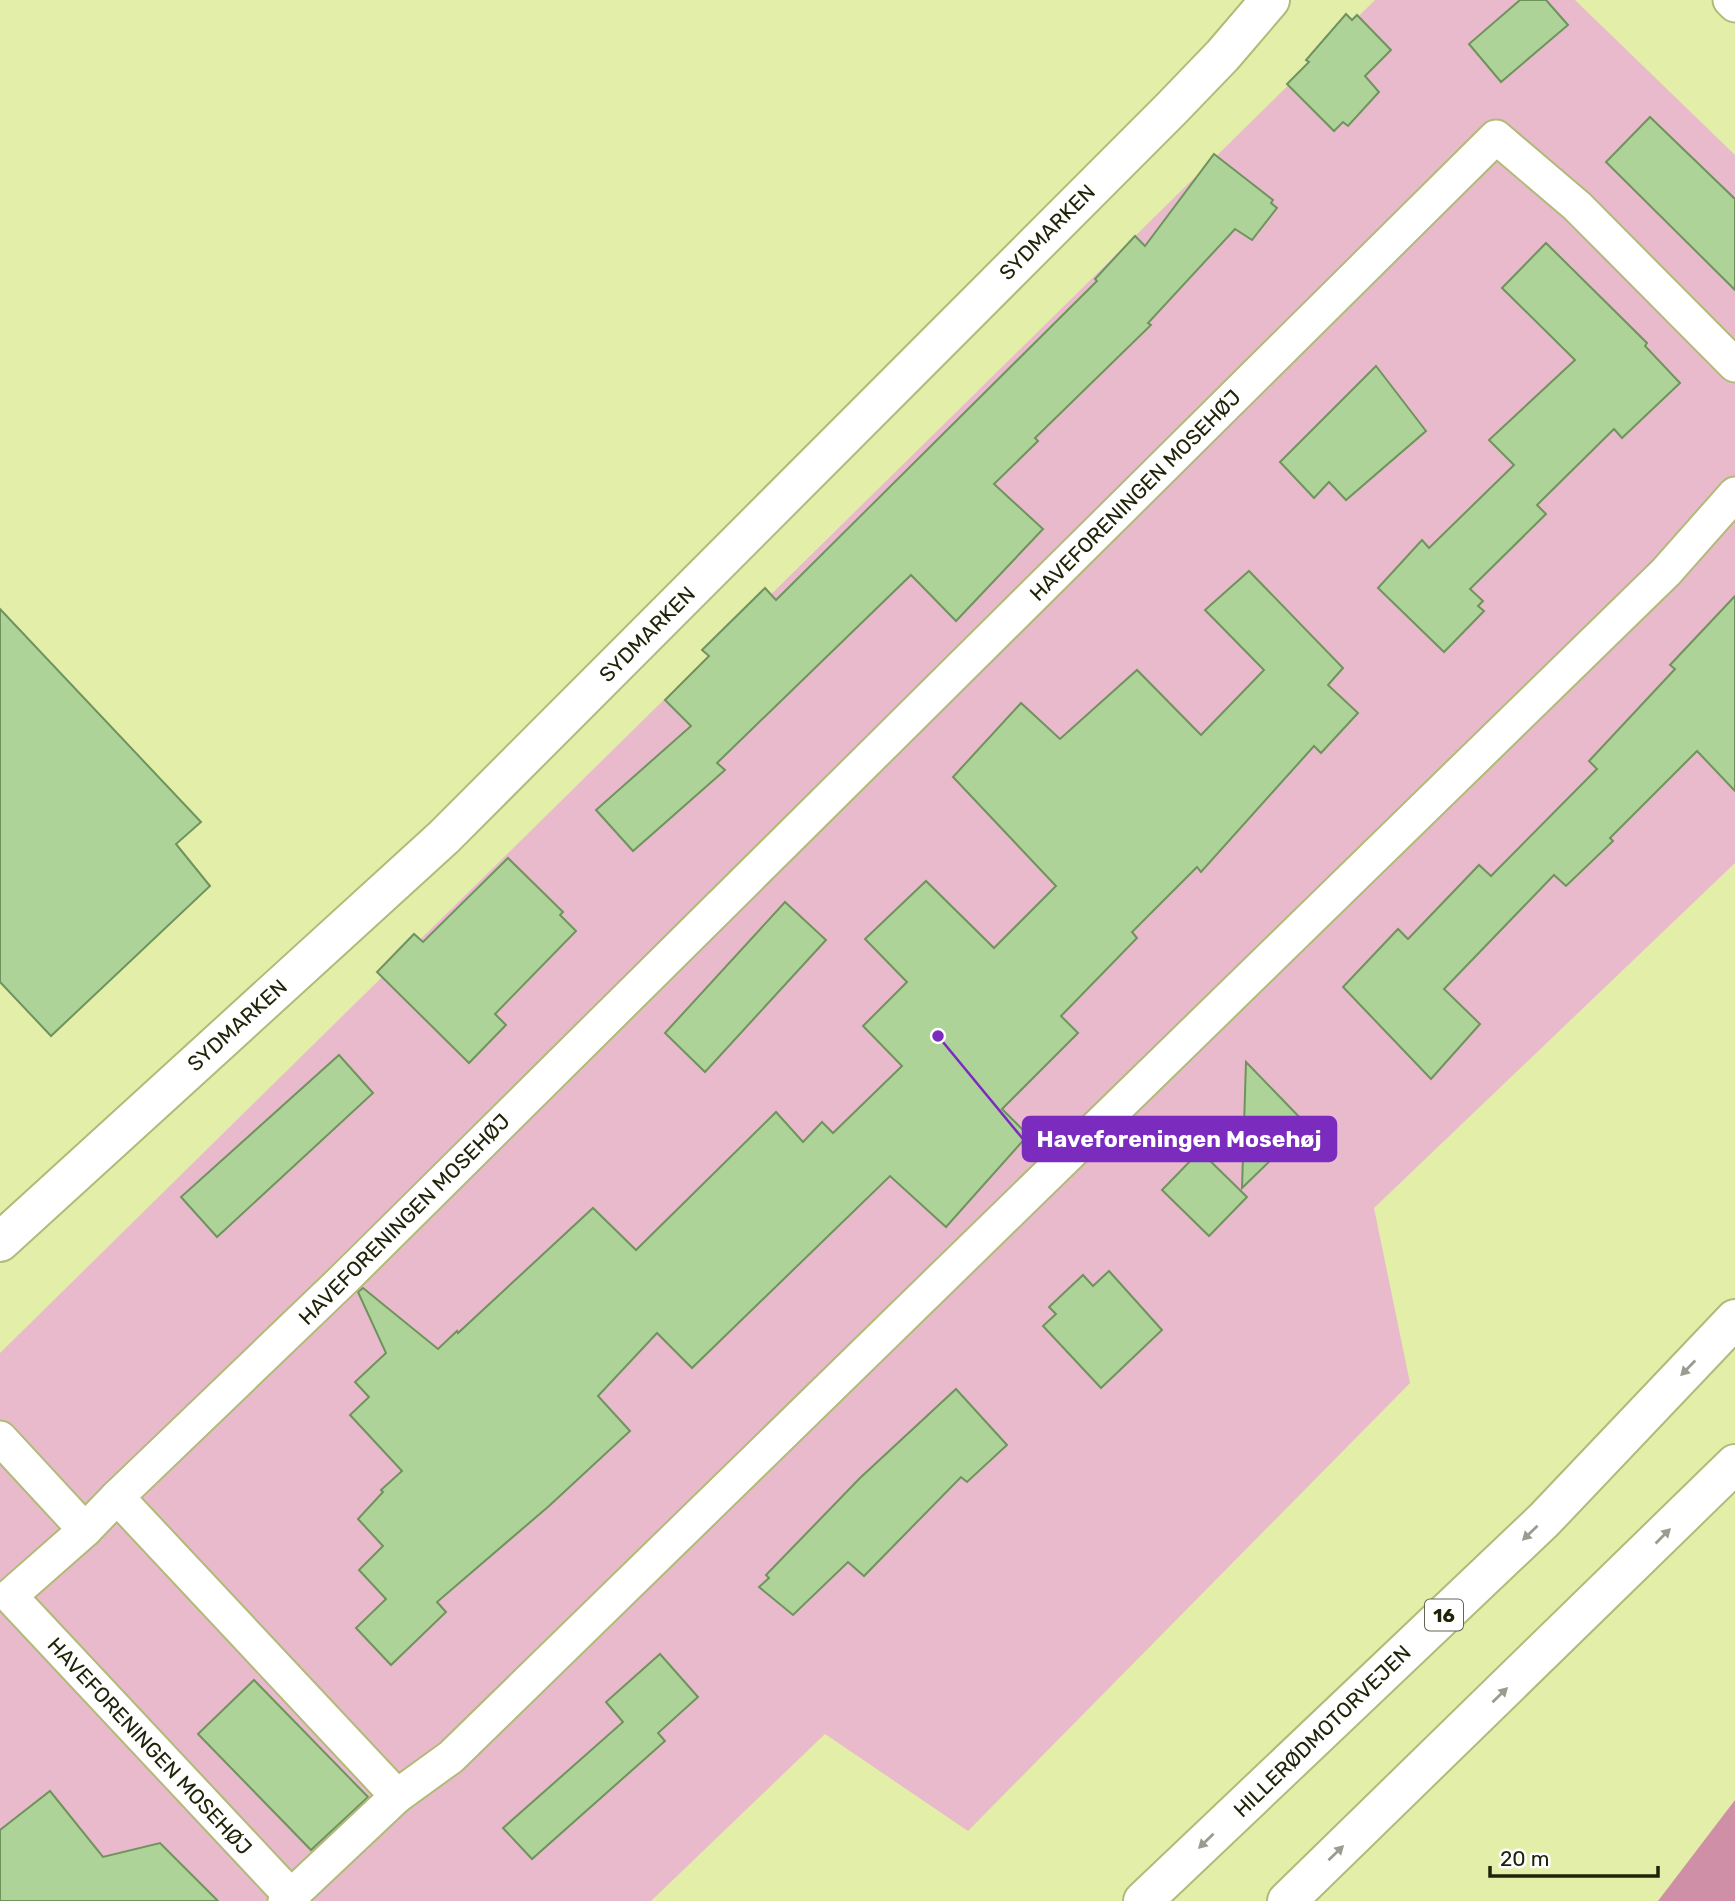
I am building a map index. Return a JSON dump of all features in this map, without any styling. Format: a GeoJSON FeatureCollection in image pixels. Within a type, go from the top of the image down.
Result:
{"type":"FeatureCollection","features":[{"type":"Feature","properties":{"kind":"main road","name":"SYDMARKEN"},"geometry":{"type":"LineString","coordinates":[[0,1242],[444,837],[1172,108],[1223,55],[1270,0]]}},
{"type":"Feature","properties":{"kind":"main road","name":"HILLERØDMOTORVEJEN"},"geometry":{"type":"LineString","coordinates":[[1143,1901],[1544,1520],[1735,1319]]}},
{"type":"Feature","properties":{"kind":"main road"},"geometry":{"type":"LineString","coordinates":[[1287,1901],[1735,1464]]}},
{"type":"Feature","properties":{"kind":"lane"},"geometry":{"type":"LineString","coordinates":[[1730,0],[1735,5]]}},
{"type":"Feature","properties":{"kind":"lane","name":"HAVEFORENINGEN MOSEHØJ"},"geometry":{"type":"LineString","coordinates":[[1735,365],[1577,206],[1496,137],[353,1271],[85,1530],[5,1600],[288,1898],[397,1796],[451,1757],[1665,572],[1735,494]]}},
{"type":"Feature","properties":{"kind":"lane"},"geometry":{"type":"LineString","coordinates":[[0,1438],[85,1530]]}},
{"type":"Feature","properties":{"kind":"lane"},"geometry":{"type":"LineString","coordinates":[[117,1497],[397,1796]]}},
{"type":"Feature","properties":{"kind":"shaded area"},"geometry":{"type":"Polygon","coordinates":[[[1375,0],[1575,0],[1735,155],[1735,863],[1374,1208],[1410,1383],[968,1831],[825,1734],[651,1901],[0,1901],[0,1353],[1375,0]]]}},
{"type":"Feature","properties":{"kind":"shaded area"},"geometry":{"type":"Polygon","coordinates":[[[1735,1800],[1735,1901],[1658,1901],[1735,1800]]]}},
{"type":"Feature","properties":{"kind":"building"},"geometry":{"type":"Polygon","coordinates":[[[1520,0],[1546,0],[1568,25],[1501,82],[1469,44],[1520,0]]]}},
{"type":"Feature","properties":{"kind":"building"},"geometry":{"type":"Polygon","coordinates":[[[1346,14],[1352,20],[1357,15],[1391,50],[1365,76],[1379,92],[1348,126],[1343,122],[1334,131],[1287,84],[1309,62],[1306,60],[1346,14]]]}},
{"type":"Feature","properties":{"kind":"building"},"geometry":{"type":"Polygon","coordinates":[[[1650,117],[1735,199],[1735,290],[1606,162],[1650,117]]]}},
{"type":"Feature","properties":{"kind":"building"},"geometry":{"type":"Polygon","coordinates":[[[1214,154],[1273,200],[1271,203],[1277,208],[1252,240],[1235,229],[1148,323],[1151,325],[1035,438],[1038,441],[994,484],[1043,529],[956,621],[911,575],[717,763],[725,770],[633,851],[596,810],[691,726],[665,700],[709,656],[702,650],[765,588],[776,600],[1097,281],[1095,279],[1135,236],[1145,246],[1214,154]]]}},
{"type":"Feature","properties":{"kind":"building"},"geometry":{"type":"Polygon","coordinates":[[[1546,243],[1647,343],[1645,346],[1680,383],[1622,438],[1614,429],[1537,505],[1546,514],[1470,589],[1483,601],[1478,606],[1484,611],[1444,652],[1378,588],[1422,540],[1429,548],[1514,465],[1489,440],[1575,360],[1502,288],[1546,243]]]}},
{"type":"Feature","properties":{"kind":"building"},"geometry":{"type":"Polygon","coordinates":[[[1376,366],[1426,431],[1346,500],[1329,482],[1314,498],[1280,462],[1376,366]]]}},
{"type":"Feature","properties":{"kind":"building"},"geometry":{"type":"Polygon","coordinates":[[[1249,571],[1343,668],[1328,685],[1358,713],[1321,753],[1314,746],[1201,872],[1197,867],[1132,932],[1137,938],[1061,1016],[1078,1033],[1002,1109],[1028,1135],[946,1227],[890,1176],[692,1368],[657,1333],[598,1396],[630,1431],[549,1506],[437,1602],[446,1612],[391,1665],[356,1628],[386,1599],[359,1570],[383,1546],[358,1519],[383,1492],[381,1490],[402,1471],[350,1415],[369,1397],[355,1382],[386,1353],[358,1292],[363,1288],[438,1349],[593,1208],[636,1250],[776,1112],[803,1142],[822,1122],[833,1133],[902,1066],[863,1026],[907,982],[865,939],[926,881],[994,948],[1056,886],[953,777],[1021,703],[1060,739],[1137,670],[1201,735],[1264,670],[1205,610],[1249,571]]]}},
{"type":"Feature","properties":{"kind":"building"},"geometry":{"type":"Polygon","coordinates":[[[1735,596],[1735,791],[1697,751],[1610,838],[1613,841],[1566,886],[1554,875],[1444,989],[1480,1024],[1431,1079],[1343,987],[1398,929],[1408,939],[1479,865],[1491,876],[1597,769],[1589,761],[1675,669],[1670,665],[1735,596]]]}},
{"type":"Feature","properties":{"kind":"building"},"geometry":{"type":"Polygon","coordinates":[[[0,609],[201,822],[176,844],[210,886],[51,1036],[0,982],[0,609]]]}},
{"type":"Feature","properties":{"kind":"building"},"geometry":{"type":"Polygon","coordinates":[[[508,858],[563,912],[560,915],[576,931],[495,1014],[506,1025],[469,1063],[377,972],[414,934],[423,942],[508,858]]]}},
{"type":"Feature","properties":{"kind":"building"},"geometry":{"type":"Polygon","coordinates":[[[785,902],[826,940],[705,1072],[665,1033],[785,902]]]}},
{"type":"Feature","properties":{"kind":"building"},"geometry":{"type":"Polygon","coordinates":[[[339,1055],[373,1093],[217,1237],[181,1197],[339,1055]]]}},
{"type":"Feature","properties":{"kind":"building"},"geometry":{"type":"Polygon","coordinates":[[[1246,1062],[1307,1125],[1242,1188],[1246,1062]]]}},
{"type":"Feature","properties":{"kind":"building"},"geometry":{"type":"Polygon","coordinates":[[[1200,1151],[1247,1197],[1209,1236],[1162,1190],[1200,1151]]]}},
{"type":"Feature","properties":{"kind":"building"},"geometry":{"type":"Polygon","coordinates":[[[1109,1271],[1162,1330],[1101,1388],[1043,1326],[1056,1314],[1049,1307],[1083,1275],[1093,1286],[1109,1271]]]}},
{"type":"Feature","properties":{"kind":"building"},"geometry":{"type":"Polygon","coordinates":[[[956,1389],[1007,1445],[967,1482],[961,1477],[864,1576],[848,1562],[793,1615],[759,1587],[769,1578],[766,1575],[860,1478],[956,1389]]]}},
{"type":"Feature","properties":{"kind":"building"},"geometry":{"type":"Polygon","coordinates":[[[660,1654],[698,1697],[658,1733],[665,1741],[532,1859],[503,1828],[623,1722],[606,1702],[660,1654]]]}},
{"type":"Feature","properties":{"kind":"building"},"geometry":{"type":"Polygon","coordinates":[[[254,1680],[368,1797],[311,1850],[198,1734],[254,1680]]]}},
{"type":"Feature","properties":{"kind":"building"},"geometry":{"type":"Polygon","coordinates":[[[50,1791],[103,1857],[160,1843],[218,1901],[0,1901],[0,1830],[50,1791]]]}},
{"type":"Feature","properties":{"kind":"place","name":"Haveforeningen Mosehøj"},"geometry":{"type":"Point","coordinates":[938,1036]}}]}
